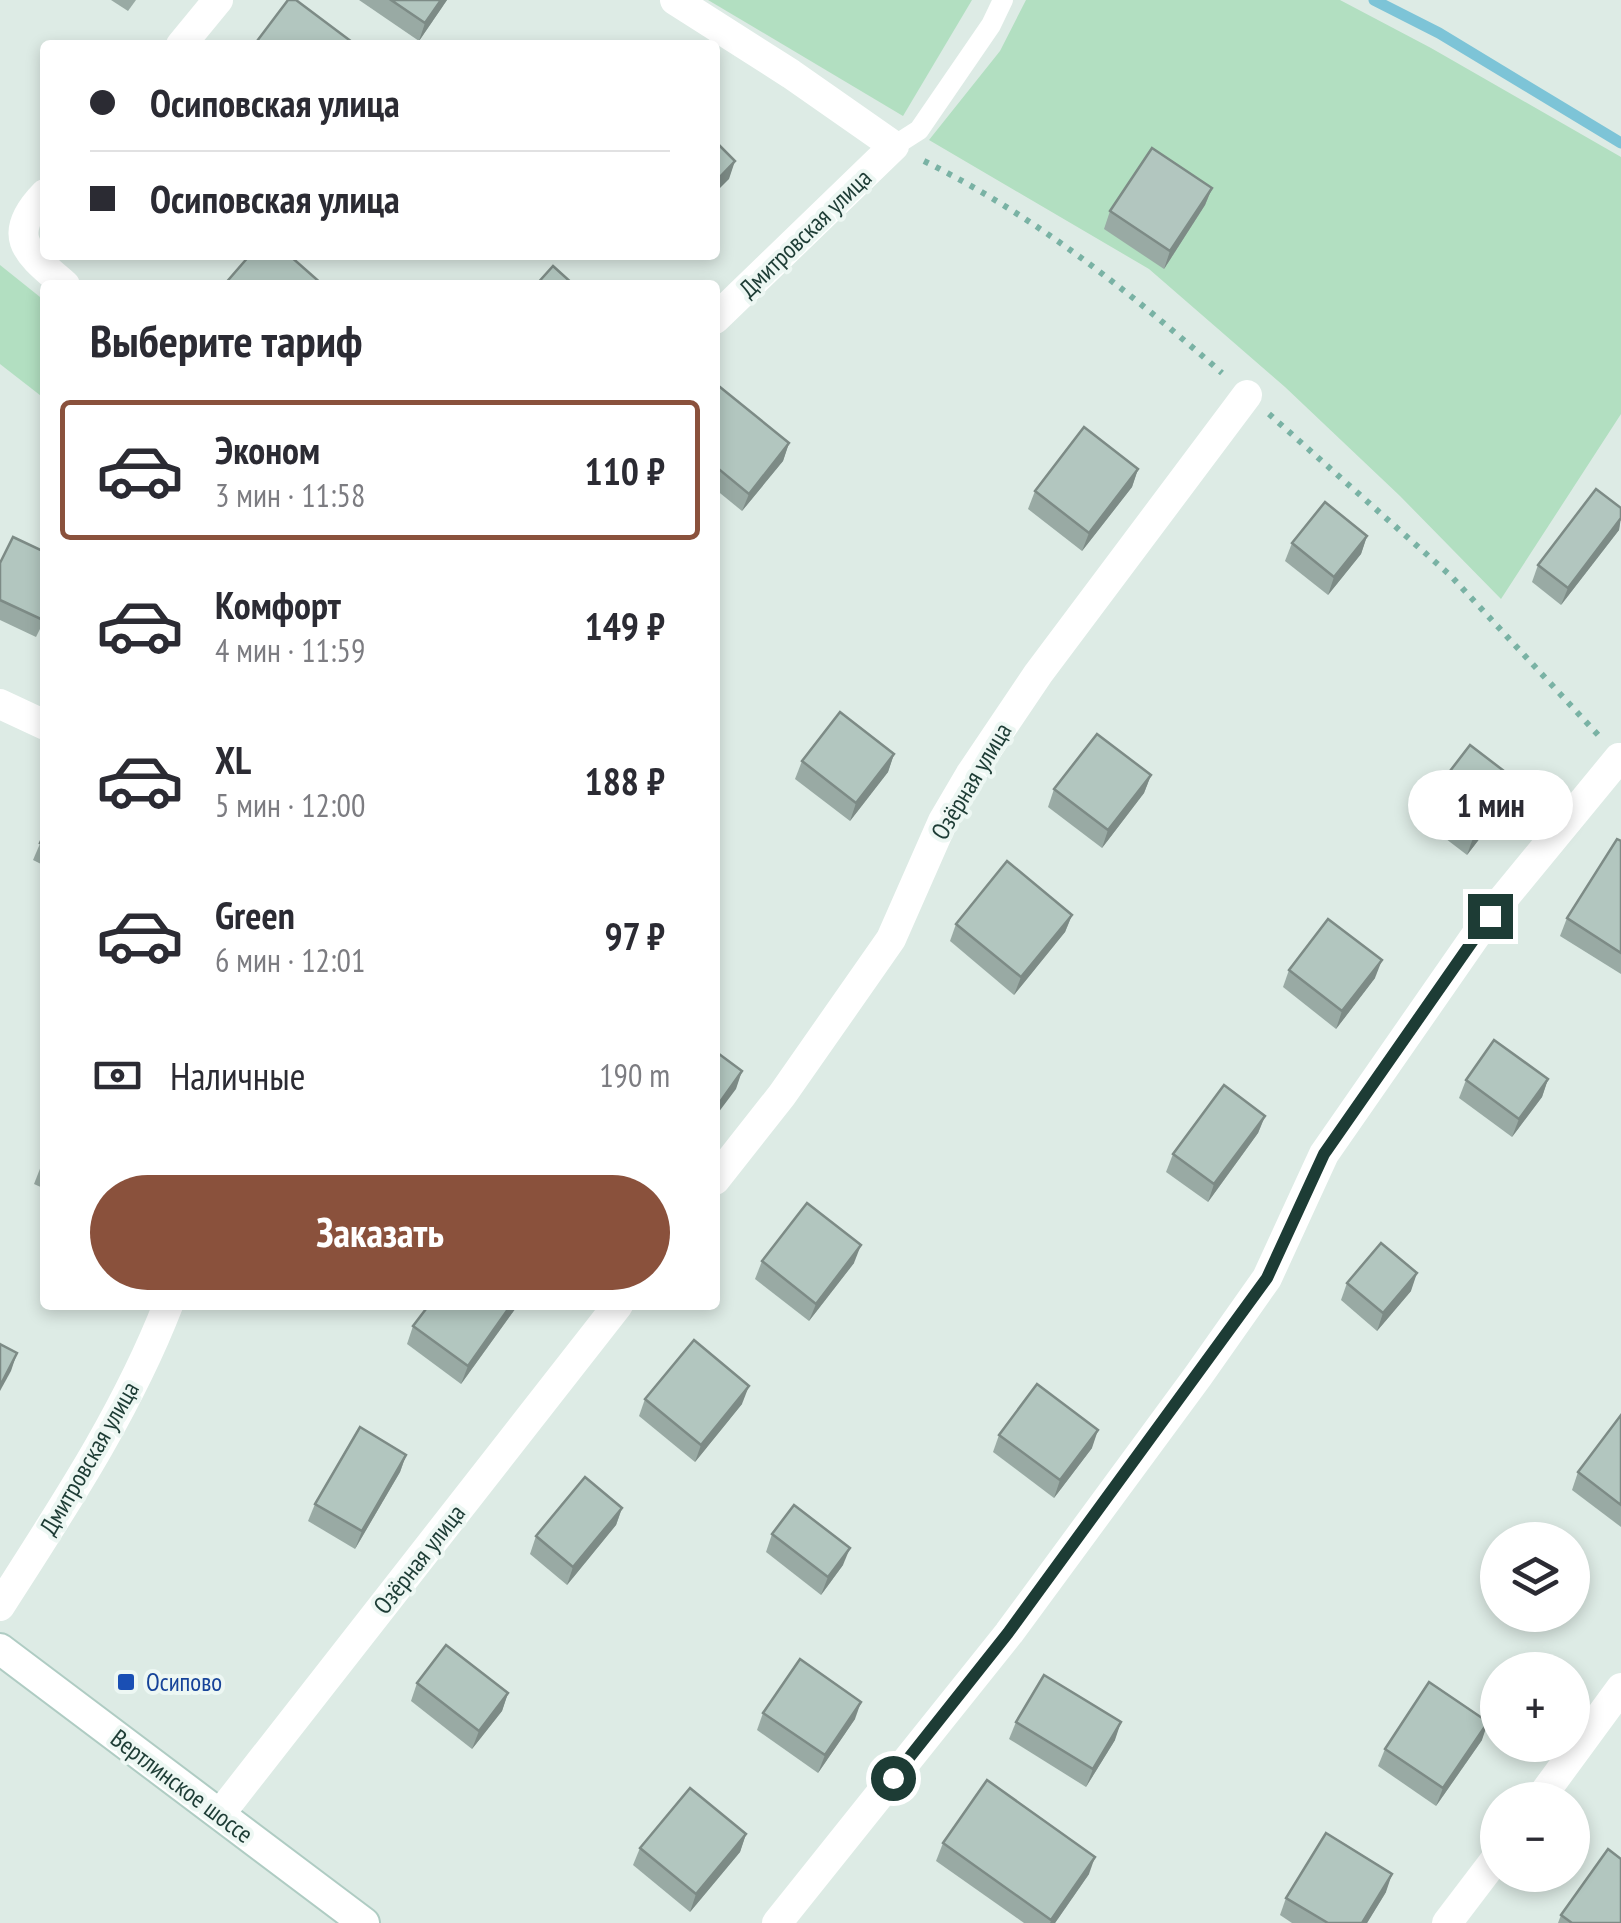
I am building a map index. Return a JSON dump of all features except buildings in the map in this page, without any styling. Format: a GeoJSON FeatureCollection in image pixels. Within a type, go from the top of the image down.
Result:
{"type":"FeatureCollection","features":[{"type":"Feature","properties":{"kind":"street"},"geometry":{"type":"LineString","coordinates":[[185,40],[218,0]]}},
{"type":"Feature","properties":{"kind":"street"},"geometry":{"type":"LineString","coordinates":[[675,0],[894,146]]}},
{"type":"Feature","properties":{"kind":"street","name":"Дмитровская улица"},"geometry":{"type":"LineString","coordinates":[[720,315],[894,146]]}},
{"type":"Feature","properties":{"kind":"street"},"geometry":{"type":"LineString","coordinates":[[40,200],[25,220],[22,239],[30,255],[58,280]]}},
{"type":"Feature","properties":{"kind":"street","name":"Озёрная улица"},"geometry":{"type":"LineString","coordinates":[[720,1174],[782,1094],[891,939],[943,821],[1038,674],[1247,394]]}},
{"type":"Feature","properties":{"kind":"street"},"geometry":{"type":"LineString","coordinates":[[0,704],[40,723]]}},
{"type":"Feature","properties":{"kind":"street"},"geometry":{"type":"LineString","coordinates":[[778,1923],[1008,1633],[1198,1376],[1267,1278],[1324,1154],[1354,1109],[1490,916],[1619,758]]}},
{"type":"Feature","properties":{"kind":"street","name":"Дмитровская улица"},"geometry":{"type":"LineString","coordinates":[[0,1606],[80,1482],[139,1372],[166,1310]]}},
{"type":"Feature","properties":{"kind":"street","name":"Озёрная улица"},"geometry":{"type":"LineString","coordinates":[[220,1814],[614,1310]]}},
{"type":"Feature","properties":{"kind":"street","name":"Вертлинское шоссе"},"geometry":{"type":"LineString","coordinates":[[0,1649],[364,1923]]}},
{"type":"Feature","properties":{"kind":"street"},"geometry":{"type":"LineString","coordinates":[[1552,1782],[1621,1688]]}},
{"type":"Feature","properties":{"kind":"street"},"geometry":{"type":"LineString","coordinates":[[1447,1923],[1480,1880]]}},
{"type":"Feature","properties":{"kind":"lane"},"geometry":{"type":"LineString","coordinates":[[894,146],[918,130],[991,25],[1003,0]]}},
{"type":"Feature","properties":{"kind":"path"},"geometry":{"type":"LineString","coordinates":[[894,146],[984,190],[1043,227],[1136,298],[1451,576],[1619,758]]}},
{"type":"Feature","properties":{"kind":"green space"},"geometry":{"type":"Polygon","coordinates":[[[708,0],[972,0],[903,116],[708,0]]]}},
{"type":"Feature","properties":{"kind":"green space"},"geometry":{"type":"Polygon","coordinates":[[[1026,0],[1340,0],[1621,157],[1621,414],[1501,599],[1285,387],[1149,269],[929,140],[1000,51],[1026,0]]]}},
{"type":"Feature","properties":{"kind":"green space"},"geometry":{"type":"Polygon","coordinates":[[[0,265],[40,297],[40,395],[0,364],[0,265]]]}},
{"type":"Feature","properties":{"kind":"waterway"},"geometry":{"type":"LineString","coordinates":[[1374,0],[1439,33],[1621,143]]}},
{"type":"Feature","properties":{"kind":"place","name":"Осипово"},"geometry":{"type":"Point","coordinates":[126,1682]}},
{"type":"Feature","properties":{"kind":"route"},"geometry":{"type":"LineString","coordinates":[[893,1778],[1008,1633],[1267,1278],[1324,1154],[1490,916]]}}]}
